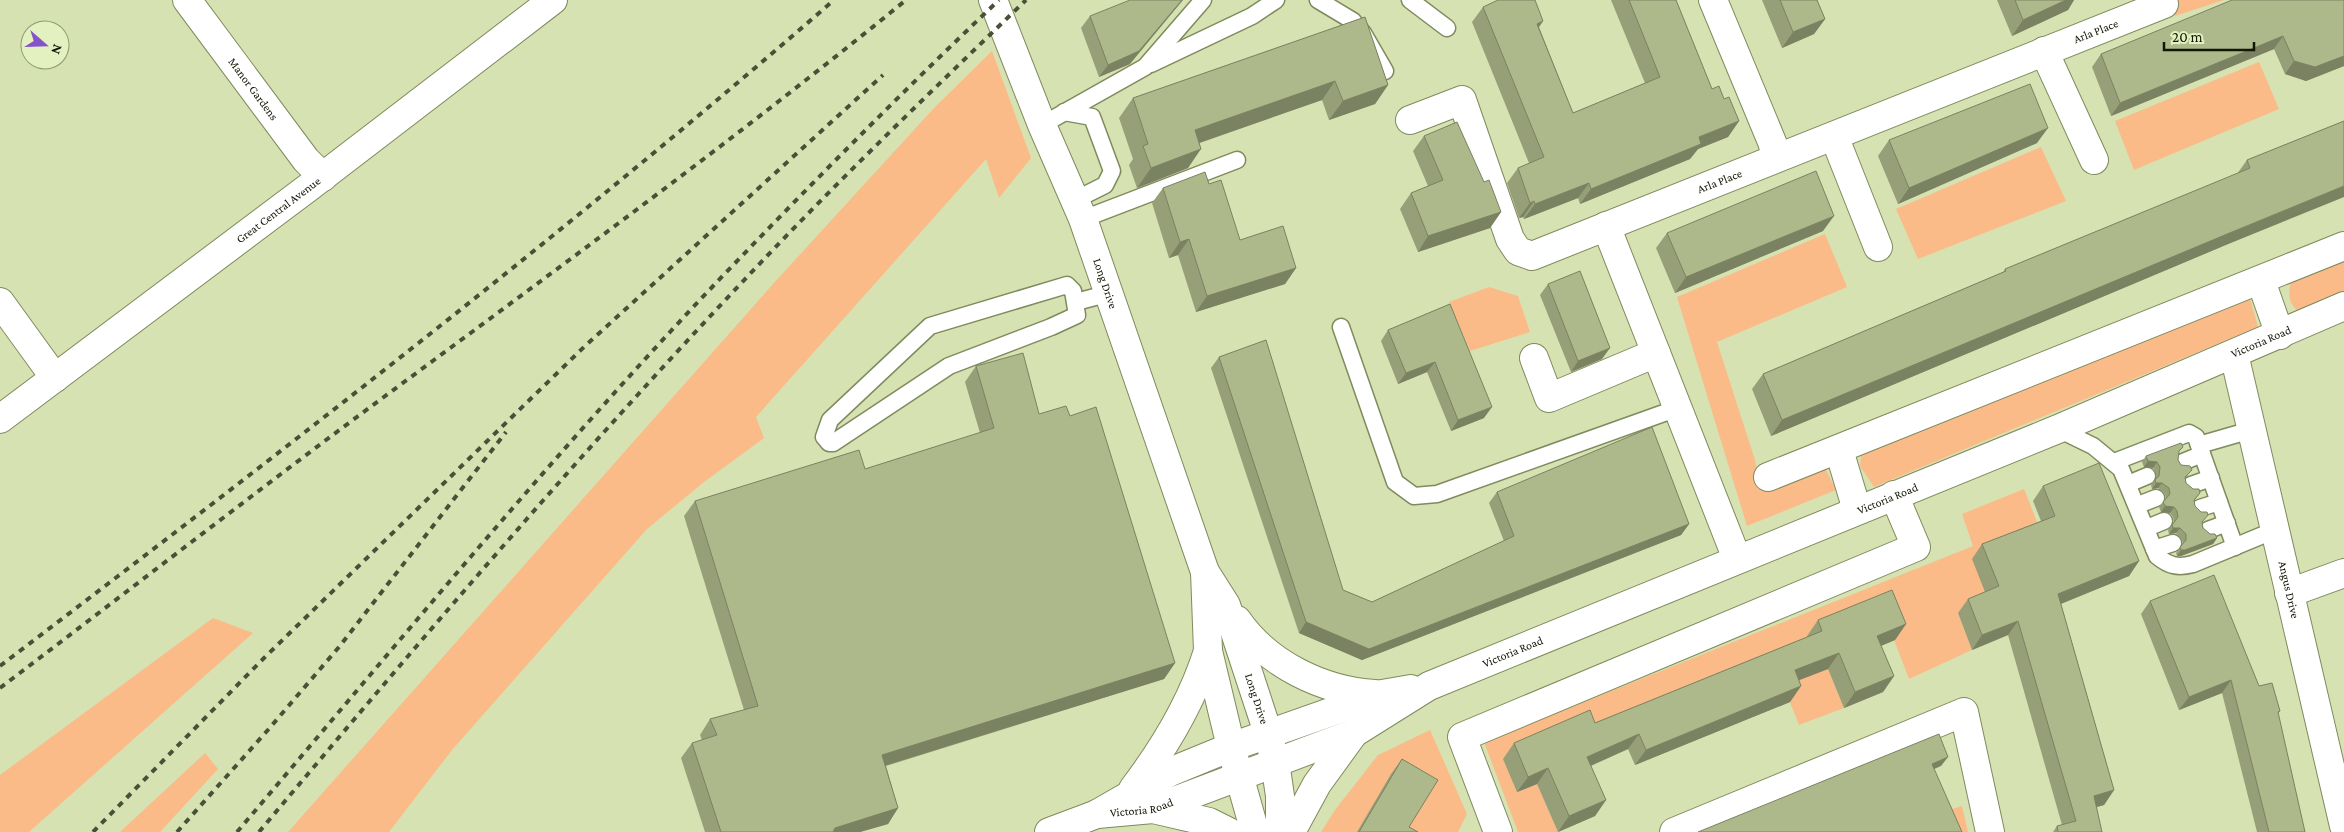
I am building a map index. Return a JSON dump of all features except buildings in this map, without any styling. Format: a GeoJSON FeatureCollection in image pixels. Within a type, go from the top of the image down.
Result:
{"type":"FeatureCollection","features":[{"type":"Feature","properties":{"kind":"street","name":"Manor Gardens"},"geometry":{"type":"LineString","coordinates":[[187,0],[306,160],[323,177]]}},
{"type":"Feature","properties":{"kind":"street","name":"Great Central Avenue"},"geometry":{"type":"LineString","coordinates":[[0,419],[323,177],[553,0]]}},
{"type":"Feature","properties":{"kind":"street","name":"Long Drive"},"geometry":{"type":"LineString","coordinates":[[993,0],[1053,118],[1079,210],[1110,293],[1205,572],[1226,604],[1268,733],[1275,762],[1280,796],[1280,832]]}},
{"type":"Feature","properties":{"kind":"street"},"geometry":{"type":"LineString","coordinates":[[1714,0],[1777,158]]}},
{"type":"Feature","properties":{"kind":"street","name":"Arla Place"},"geometry":{"type":"LineString","coordinates":[[1410,120],[1462,100],[1510,238],[1518,251],[1532,256],[2164,4]]}},
{"type":"Feature","properties":{"kind":"street"},"geometry":{"type":"LineString","coordinates":[[2044,51],[2094,160]]}},
{"type":"Feature","properties":{"kind":"street"},"geometry":{"type":"LineString","coordinates":[[1834,136],[1878,247]]}},
{"type":"Feature","properties":{"kind":"street"},"geometry":{"type":"LineString","coordinates":[[1606,226],[1737,559]]}},
{"type":"Feature","properties":{"kind":"street"},"geometry":{"type":"LineString","coordinates":[[1768,477],[2261,281],[2344,246]]}},
{"type":"Feature","properties":{"kind":"street"},"geometry":{"type":"LineString","coordinates":[[2261,281],[2280,335]]}},
{"type":"Feature","properties":{"kind":"street"},"geometry":{"type":"LineString","coordinates":[[0,302],[56,378]]}},
{"type":"Feature","properties":{"kind":"street","name":"Victoria Road"},"geometry":{"type":"LineString","coordinates":[[1097,814],[1153,809],[1354,733],[1429,686],[2058,429],[2344,306]]}},
{"type":"Feature","properties":{"kind":"street"},"geometry":{"type":"LineString","coordinates":[[1534,358],[1549,398],[1656,353]]}},
{"type":"Feature","properties":{"kind":"street","name":"Angus Drive"},"geometry":{"type":"LineString","coordinates":[[2234,354],[2344,826]]}},
{"type":"Feature","properties":{"kind":"street"},"geometry":{"type":"LineString","coordinates":[[1839,450],[1857,510]]}},
{"type":"Feature","properties":{"kind":"street"},"geometry":{"type":"LineString","coordinates":[[1498,832],[1462,736],[1916,547],[1894,495]]}},
{"type":"Feature","properties":{"kind":"street","name":"Long Drive"},"geometry":{"type":"LineString","coordinates":[[1205,572],[1208,652],[1231,747],[1255,832]]}},
{"type":"Feature","properties":{"kind":"street"},"geometry":{"type":"LineString","coordinates":[[2290,593],[2344,573]]}},
{"type":"Feature","properties":{"kind":"street"},"geometry":{"type":"LineString","coordinates":[[1226,604],[1244,629],[1260,646],[1285,665],[1332,687],[1355,693],[1382,694]]}},
{"type":"Feature","properties":{"kind":"street"},"geometry":{"type":"LineString","coordinates":[[1127,796],[1159,753],[1180,719],[1201,673],[1208,652]]}},
{"type":"Feature","properties":{"kind":"street","name":"Victoria Road"},"geometry":{"type":"LineString","coordinates":[[1049,832],[1097,814],[1170,772],[1231,747],[1382,694],[1429,686]]}},
{"type":"Feature","properties":{"kind":"street"},"geometry":{"type":"LineString","coordinates":[[1674,832],[1964,712],[1990,832]]}},
{"type":"Feature","properties":{"kind":"street"},"geometry":{"type":"LineString","coordinates":[[1291,832],[1317,784],[1354,733]]}},
{"type":"Feature","properties":{"kind":"street"},"geometry":{"type":"LineString","coordinates":[[1153,809],[1209,822],[1229,832]]}},
{"type":"Feature","properties":{"kind":"lane"},"geometry":{"type":"LineString","coordinates":[[1145,67],[1203,0]]}},
{"type":"Feature","properties":{"kind":"lane"},"geometry":{"type":"LineString","coordinates":[[1053,118],[1145,67],[1252,16],[1276,0]]}},
{"type":"Feature","properties":{"kind":"lane"},"geometry":{"type":"LineString","coordinates":[[1318,0],[1353,21],[1363,33],[1385,71]]}},
{"type":"Feature","properties":{"kind":"lane"},"geometry":{"type":"LineString","coordinates":[[1410,0],[1447,28]]}},
{"type":"Feature","properties":{"kind":"lane"},"geometry":{"type":"LineString","coordinates":[[1053,118],[1092,117],[1112,171],[1104,185],[1079,210]]}},
{"type":"Feature","properties":{"kind":"lane"},"geometry":{"type":"LineString","coordinates":[[1079,210],[1237,160]]}},
{"type":"Feature","properties":{"kind":"lane"},"geometry":{"type":"LineString","coordinates":[[1067,285],[1073,291],[1076,302],[1077,315],[1051,327],[949,366],[833,443],[829,443],[824,437],[830,420],[930,326],[1067,285]]}},
{"type":"Feature","properties":{"kind":"lane"},"geometry":{"type":"LineString","coordinates":[[1076,302],[1110,293]]}},
{"type":"Feature","properties":{"kind":"lane"},"geometry":{"type":"LineString","coordinates":[[1341,327],[1395,482],[1414,496],[1437,494],[1678,408]]}},
{"type":"Feature","properties":{"kind":"lane"},"geometry":{"type":"LineString","coordinates":[[2058,429],[2093,446],[2121,469],[2138,505],[2157,556],[2166,563],[2179,567],[2193,564],[2275,530]]}},
{"type":"Feature","properties":{"kind":"lane"},"geometry":{"type":"LineString","coordinates":[[2183,462],[2201,450],[2251,430]]}},
{"type":"Feature","properties":{"kind":"lane"},"geometry":{"type":"LineString","coordinates":[[2114,462],[2189,433],[2196,437],[2235,547]]}},
{"type":"Feature","properties":{"kind":"lane"},"geometry":{"type":"LineString","coordinates":[[2128,484],[2147,476]]}},
{"type":"Feature","properties":{"kind":"lane"},"geometry":{"type":"LineString","coordinates":[[2192,485],[2211,478]]}},
{"type":"Feature","properties":{"kind":"lane"},"geometry":{"type":"LineString","coordinates":[[2138,505],[2156,498]]}},
{"type":"Feature","properties":{"kind":"lane"},"geometry":{"type":"LineString","coordinates":[[2200,508],[2219,502]]}},
{"type":"Feature","properties":{"kind":"lane"},"geometry":{"type":"LineString","coordinates":[[2147,528],[2164,521]]}},
{"type":"Feature","properties":{"kind":"lane"},"geometry":{"type":"LineString","coordinates":[[2208,530],[2227,523]]}},
{"type":"Feature","properties":{"kind":"lane"},"geometry":{"type":"LineString","coordinates":[[2154,549],[2173,543]]}},
{"type":"Feature","properties":{"kind":"shaded area"},"geometry":{"type":"Polygon","coordinates":[[[2174,0],[2224,0],[2175,16],[2174,0]]]}},
{"type":"Feature","properties":{"kind":"shaded area"},"geometry":{"type":"Polygon","coordinates":[[[992,51],[1031,158],[999,198],[986,159],[756,417],[764,438],[704,482],[647,529],[452,750],[389,832],[288,832],[773,284],[934,108],[992,51]]]}},
{"type":"Feature","properties":{"kind":"shaded area"},"geometry":{"type":"Polygon","coordinates":[[[2259,62],[2279,109],[2134,170],[2115,121],[2259,62]]]}},
{"type":"Feature","properties":{"kind":"shaded area"},"geometry":{"type":"Polygon","coordinates":[[[2041,147],[2066,201],[1918,259],[1896,209],[2041,147]]]}},
{"type":"Feature","properties":{"kind":"shaded area"},"geometry":{"type":"Polygon","coordinates":[[[1825,234],[1847,287],[1717,342],[1755,460],[1762,491],[1824,466],[1836,490],[1747,526],[1677,297],[1825,234]]]}},
{"type":"Feature","properties":{"kind":"shaded area"},"geometry":{"type":"Polygon","coordinates":[[[2344,259],[2344,293],[2299,312],[2290,298],[2291,281],[2344,259]]]}},
{"type":"Feature","properties":{"kind":"shaded area"},"geometry":{"type":"Polygon","coordinates":[[[1489,287],[1518,296],[1530,332],[1470,351],[1449,302],[1489,287]]]}},
{"type":"Feature","properties":{"kind":"shaded area"},"geometry":{"type":"Polygon","coordinates":[[[2249,295],[2258,327],[1874,487],[1860,466],[1861,455],[2249,295]]]}},
{"type":"Feature","properties":{"kind":"shaded area"},"geometry":{"type":"Polygon","coordinates":[[[2024,489],[2041,532],[1989,601],[1958,613],[1972,650],[1909,679],[1881,606],[1828,669],[1844,708],[1799,725],[1774,662],[1517,792],[1537,784],[1558,832],[1518,832],[1484,742],[1973,546],[1962,514],[2024,489]]]}},
{"type":"Feature","properties":{"kind":"shaded area"},"geometry":{"type":"Polygon","coordinates":[[[213,618],[253,633],[29,832],[0,832],[0,775],[213,618]]]}},
{"type":"Feature","properties":{"kind":"shaded area"},"geometry":{"type":"Polygon","coordinates":[[[1430,730],[1467,814],[1458,832],[1405,832],[1392,774],[1357,832],[1321,832],[1335,810],[1378,755],[1430,730]]]}},
{"type":"Feature","properties":{"kind":"shaded area"},"geometry":{"type":"Polygon","coordinates":[[[205,753],[218,769],[160,832],[120,832],[205,753]]]}},
{"type":"Feature","properties":{"kind":"shaded area"},"geometry":{"type":"Polygon","coordinates":[[[1962,806],[1968,832],[1951,832],[1942,812],[1962,806]]]}},
{"type":"Feature","properties":{"kind":"railway"},"geometry":{"type":"LineString","coordinates":[[0,666],[423,340],[733,87],[834,0]]}},
{"type":"Feature","properties":{"kind":"railway"},"geometry":{"type":"LineString","coordinates":[[0,688],[323,443],[707,156],[906,0]]}},
{"type":"Feature","properties":{"kind":"railway"},"geometry":{"type":"LineString","coordinates":[[237,832],[472,555],[652,351],[819,177],[999,0]]}},
{"type":"Feature","properties":{"kind":"railway"},"geometry":{"type":"LineString","coordinates":[[259,832],[508,540],[636,396],[767,256],[895,126],[1026,0]]}},
{"type":"Feature","properties":{"kind":"railway"},"geometry":{"type":"LineString","coordinates":[[93,832],[264,658],[585,346],[883,75]]}},
{"type":"Feature","properties":{"kind":"railway"},"geometry":{"type":"LineString","coordinates":[[177,832],[339,647],[506,432]]}}]}
